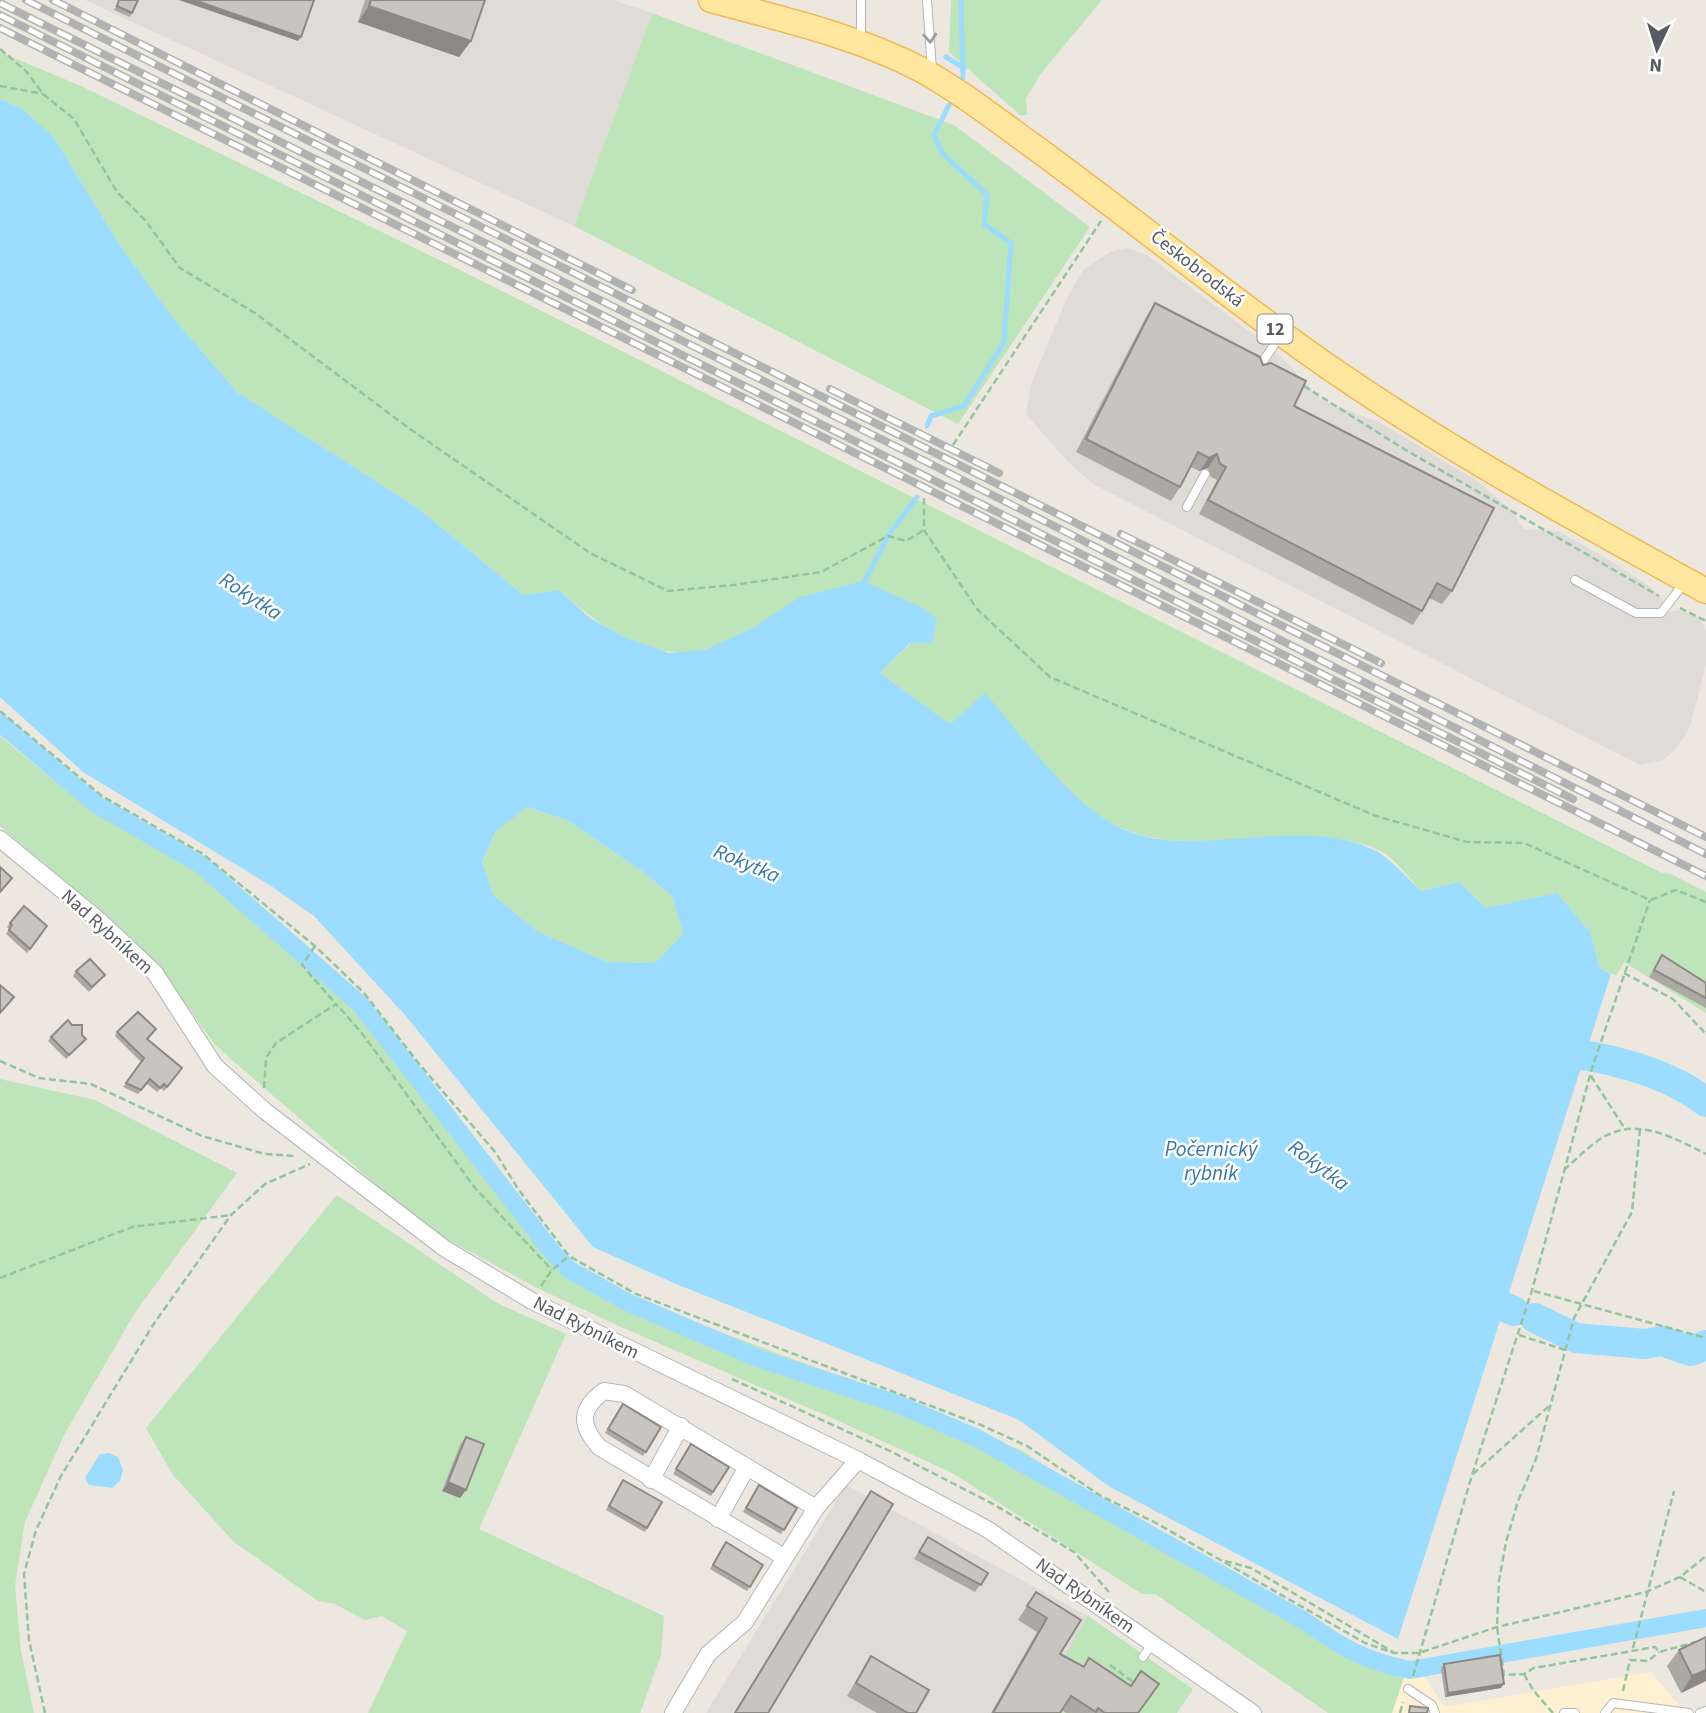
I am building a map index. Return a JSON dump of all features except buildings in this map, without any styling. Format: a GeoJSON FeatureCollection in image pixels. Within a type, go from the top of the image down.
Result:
{"type":"FeatureCollection","features":[{"type":"Feature","properties":{"kind":"main road","name":"Českobrodská"},"geometry":{"type":"LineString","coordinates":[[711,0],[861,44],[932,77],[1112,203],[1281,334],[1461,455],[1696,586]]}},
{"type":"Feature","properties":{"kind":"street","name":"Nad Rybníkem"},"geometry":{"type":"LineString","coordinates":[[0,839],[101,922],[155,973],[215,1066],[265,1111],[444,1248],[532,1301],[858,1460],[987,1529],[1148,1650],[1253,1713]]}},
{"type":"Feature","properties":{"kind":"street"},"geometry":{"type":"LineString","coordinates":[[784,1557],[599,1447],[587,1433],[584,1417],[591,1400],[604,1391],[624,1394],[816,1508]]}},
{"type":"Feature","properties":{"kind":"street"},"geometry":{"type":"LineString","coordinates":[[651,1480],[681,1426]]}},
{"type":"Feature","properties":{"kind":"street"},"geometry":{"type":"LineString","coordinates":[[673,1713],[708,1654],[745,1622],[816,1508],[858,1460]]}},
{"type":"Feature","properties":{"kind":"street"},"geometry":{"type":"LineString","coordinates":[[718,1519],[747,1467]]}},
{"type":"Feature","properties":{"kind":"lane"},"geometry":{"type":"LineString","coordinates":[[861,44],[862,0]]}},
{"type":"Feature","properties":{"kind":"lane"},"geometry":{"type":"LineString","coordinates":[[927,0],[932,77]]}},
{"type":"Feature","properties":{"kind":"lane"},"geometry":{"type":"LineString","coordinates":[[1256,373],[1281,334]]}},
{"type":"Feature","properties":{"kind":"lane"},"geometry":{"type":"LineString","coordinates":[[1187,507],[1205,474]]}},
{"type":"Feature","properties":{"kind":"lane"},"geometry":{"type":"LineString","coordinates":[[1575,580],[1636,613],[1661,614],[1671,603],[1696,586]]}},
{"type":"Feature","properties":{"kind":"lane"},"geometry":{"type":"LineString","coordinates":[[1409,1687],[1432,1705],[1435,1713]]}},
{"type":"Feature","properties":{"kind":"lane"},"geometry":{"type":"LineString","coordinates":[[1605,1713],[1613,1703],[1689,1713]]}},
{"type":"Feature","properties":{"kind":"lane"},"geometry":{"type":"LineString","coordinates":[[1700,1713],[1706,1711]]}},
{"type":"Feature","properties":{"kind":"lane"},"geometry":{"type":"LineString","coordinates":[[1564,1713],[1575,1713]]}},
{"type":"Feature","properties":{"kind":"path"},"geometry":{"type":"LineString","coordinates":[[0,49],[26,71],[43,94],[74,119],[117,192],[145,220],[180,268],[255,313],[410,429],[590,553],[668,591],[734,585],[821,572],[888,537],[906,541],[924,530]]}},
{"type":"Feature","properties":{"kind":"path"},"geometry":{"type":"LineString","coordinates":[[0,86],[43,94]]}},
{"type":"Feature","properties":{"kind":"path"},"geometry":{"type":"LineString","coordinates":[[953,445],[1112,203]]}},
{"type":"Feature","properties":{"kind":"path"},"geometry":{"type":"LineString","coordinates":[[1294,380],[1404,450],[1706,621]]}},
{"type":"Feature","properties":{"kind":"path"},"geometry":{"type":"LineString","coordinates":[[924,498],[924,530],[976,609],[1050,677],[1376,816],[1467,842],[1524,843],[1650,900],[1676,890],[1706,902]]}},
{"type":"Feature","properties":{"kind":"path"},"geometry":{"type":"LineString","coordinates":[[0,711],[102,796],[203,854],[315,946],[364,993],[420,1065],[496,1153],[518,1189],[569,1256],[636,1294],[969,1420],[1027,1446],[1101,1496],[1156,1523],[1365,1643],[1394,1653],[1419,1653],[1497,1627],[1646,1592],[1680,1577],[1706,1556]]}},
{"type":"Feature","properties":{"kind":"path"},"geometry":{"type":"LineString","coordinates":[[1409,1687],[1472,1475],[1519,1335],[1592,1068],[1650,900]]}},
{"type":"Feature","properties":{"kind":"path"},"geometry":{"type":"LineString","coordinates":[[315,946],[302,965],[361,1032],[475,1188],[552,1270]]}},
{"type":"Feature","properties":{"kind":"path"},"geometry":{"type":"LineString","coordinates":[[1625,972],[1673,999],[1706,1034]]}},
{"type":"Feature","properties":{"kind":"path"},"geometry":{"type":"LineString","coordinates":[[265,1111],[266,1058],[276,1043],[335,1004]]}},
{"type":"Feature","properties":{"kind":"path"},"geometry":{"type":"LineString","coordinates":[[0,1061],[39,1078],[91,1084],[202,1136],[265,1154],[326,1158]]}},
{"type":"Feature","properties":{"kind":"path"},"geometry":{"type":"LineString","coordinates":[[1590,1075],[1625,1129]]}},
{"type":"Feature","properties":{"kind":"path"},"geometry":{"type":"LineString","coordinates":[[1564,1170],[1609,1133],[1625,1129],[1640,1129],[1671,1136],[1706,1154]]}},
{"type":"Feature","properties":{"kind":"path"},"geometry":{"type":"LineString","coordinates":[[1640,1129],[1632,1212],[1574,1318],[1536,1459],[1506,1542],[1499,1581],[1497,1627],[1504,1675],[1524,1674],[1534,1668],[1633,1648],[1655,1647],[1659,1652]]}},
{"type":"Feature","properties":{"kind":"path"},"geometry":{"type":"LineString","coordinates":[[45,1713],[35,1675],[24,1603],[24,1574],[33,1538],[61,1476],[153,1325],[231,1215],[265,1184],[326,1158]]}},
{"type":"Feature","properties":{"kind":"path"},"geometry":{"type":"LineString","coordinates":[[0,1278],[132,1227],[231,1215]]}},
{"type":"Feature","properties":{"kind":"path"},"geometry":{"type":"LineString","coordinates":[[532,1301],[552,1270],[569,1256]]}},
{"type":"Feature","properties":{"kind":"path"},"geometry":{"type":"LineString","coordinates":[[1532,1290],[1706,1338]]}},
{"type":"Feature","properties":{"kind":"path"},"geometry":{"type":"LineString","coordinates":[[1519,1335],[1565,1349]]}},
{"type":"Feature","properties":{"kind":"path"},"geometry":{"type":"LineString","coordinates":[[1472,1475],[1549,1406]]}},
{"type":"Feature","properties":{"kind":"path"},"geometry":{"type":"LineString","coordinates":[[1633,1648],[1674,1491]]}},
{"type":"Feature","properties":{"kind":"path"},"geometry":{"type":"LineString","coordinates":[[1221,1561],[1251,1568],[1394,1653]]}},
{"type":"Feature","properties":{"kind":"path"},"geometry":{"type":"LineString","coordinates":[[1680,1577],[1706,1592]]}},
{"type":"Feature","properties":{"kind":"path"},"geometry":{"type":"LineString","coordinates":[[1613,1703],[1625,1688],[1630,1660],[1648,1661],[1659,1652],[1706,1640]]}},
{"type":"Feature","properties":{"kind":"path"},"geometry":{"type":"LineString","coordinates":[[1110,1665],[1146,1691]]}},
{"type":"Feature","properties":{"kind":"path"},"geometry":{"type":"LineString","coordinates":[[1524,1674],[1533,1690],[1553,1713]]}},
{"type":"Feature","properties":{"kind":"shaded area"},"geometry":{"type":"Polygon","coordinates":[[[85,0],[613,0],[652,13],[574,226],[85,0]]]}},
{"type":"Feature","properties":{"kind":"shaded area"},"geometry":{"type":"Polygon","coordinates":[[[1126,248],[1147,255],[1279,354],[1320,399],[1381,423],[1479,482],[1511,510],[1524,529],[1558,531],[1603,556],[1649,586],[1662,598],[1666,612],[1682,610],[1700,618],[1706,631],[1706,664],[1690,727],[1676,749],[1663,760],[1640,765],[1093,484],[1069,463],[1026,414],[1031,384],[1066,300],[1083,270],[1110,252],[1126,248]]]}},
{"type":"Feature","properties":{"kind":"shaded area"},"geometry":{"type":"Polygon","coordinates":[[[846,1485],[1088,1616],[1030,1713],[706,1713],[846,1485]]]}},
{"type":"Feature","properties":{"kind":"shaded area"},"geometry":{"type":"Polygon","coordinates":[[[1651,1672],[1681,1707],[1706,1713],[1392,1713],[1404,1677],[1423,1675],[1445,1707],[1651,1672]]]}},
{"type":"Feature","properties":{"kind":"green space"},"geometry":{"type":"Polygon","coordinates":[[[951,0],[1102,0],[1039,76],[1026,99],[1027,115],[1020,115],[949,52],[951,0]]]}},
{"type":"Feature","properties":{"kind":"green space"},"geometry":{"type":"Polygon","coordinates":[[[652,13],[954,125],[1090,227],[958,424],[574,226],[652,13]]]}},
{"type":"Feature","properties":{"kind":"green space"},"geometry":{"type":"Polygon","coordinates":[[[0,52],[81,86],[456,268],[1662,873],[1671,874],[1706,892],[1706,1013],[1624,962],[1616,976],[1600,968],[1590,932],[1557,893],[1486,908],[1459,882],[1421,891],[1385,853],[1348,841],[1283,837],[1186,841],[1155,838],[1126,830],[1106,820],[1068,789],[985,694],[950,724],[880,673],[911,643],[798,598],[728,642],[703,650],[683,652],[663,651],[625,638],[590,616],[559,590],[523,595],[419,509],[237,392],[174,319],[121,247],[53,136],[21,108],[0,99],[0,52]]]}},
{"type":"Feature","properties":{"kind":"green space"},"geometry":{"type":"Polygon","coordinates":[[[0,736],[70,793],[119,827],[145,842],[200,864],[216,890],[324,977],[455,1126],[533,1227],[571,1265],[632,1299],[903,1400],[1023,1451],[1177,1557],[1350,1657],[1398,1671],[1404,1677],[1392,1713],[1328,1713],[1155,1594],[1142,1594],[952,1473],[535,1287],[425,1227],[216,1046],[159,967],[0,826],[0,736]]]}},
{"type":"Feature","properties":{"kind":"green space"},"geometry":{"type":"Polygon","coordinates":[[[526,807],[567,820],[642,871],[672,896],[683,934],[655,963],[607,962],[537,931],[493,895],[482,863],[496,831],[526,807]]]}},
{"type":"Feature","properties":{"kind":"green space"},"geometry":{"type":"Polygon","coordinates":[[[0,1079],[95,1100],[237,1173],[134,1314],[63,1437],[25,1522],[15,1586],[21,1651],[34,1713],[0,1713],[0,1079]]]}},
{"type":"Feature","properties":{"kind":"green space"},"geometry":{"type":"Polygon","coordinates":[[[337,1195],[497,1303],[566,1334],[479,1529],[664,1616],[661,1655],[640,1713],[368,1713],[407,1631],[382,1616],[365,1620],[335,1604],[318,1601],[234,1542],[173,1475],[146,1428],[337,1195]]]}},
{"type":"Feature","properties":{"kind":"green space"},"geometry":{"type":"Polygon","coordinates":[[[1088,1616],[1193,1689],[1177,1713],[1030,1713],[1088,1616]]]}},
{"type":"Feature","properties":{"kind":"water","name":"Počernický rybník"},"geometry":{"type":"Polygon","coordinates":[[[0,99],[21,108],[53,136],[121,247],[174,319],[237,392],[419,509],[523,595],[559,590],[590,618],[624,637],[669,653],[705,650],[753,628],[798,598],[863,581],[921,607],[937,619],[932,643],[910,643],[880,673],[950,724],[985,693],[1067,788],[1105,819],[1125,830],[1154,838],[1185,841],[1318,836],[1349,841],[1384,856],[1421,891],[1459,882],[1486,908],[1557,893],[1590,932],[1600,968],[1611,974],[1398,1639],[1110,1487],[1019,1420],[676,1284],[593,1247],[405,1015],[314,916],[268,884],[83,772],[0,697],[0,99]],[[527,807],[496,831],[482,862],[493,895],[537,931],[607,962],[655,963],[683,934],[672,896],[642,871],[567,820],[527,807]]]}},
{"type":"Feature","properties":{"kind":"water"},"geometry":{"type":"Polygon","coordinates":[[[109,1453],[118,1457],[123,1470],[120,1481],[112,1488],[89,1485],[85,1478],[100,1454],[109,1453]]]}},
{"type":"Feature","properties":{"kind":"waterway"},"geometry":{"type":"LineString","coordinates":[[961,0],[963,78]]}},
{"type":"Feature","properties":{"kind":"waterway"},"geometry":{"type":"LineString","coordinates":[[946,57],[964,68]]}},
{"type":"Feature","properties":{"kind":"waterway"},"geometry":{"type":"LineString","coordinates":[[927,426],[931,416],[964,406],[1004,342],[1011,243],[984,224],[987,195],[942,153],[934,135],[949,105]]}},
{"type":"Feature","properties":{"kind":"waterway"},"geometry":{"type":"LineString","coordinates":[[862,586],[888,536],[917,497]]}},
{"type":"Feature","properties":{"kind":"waterway"},"geometry":{"type":"LineString","coordinates":[[0,723],[96,804],[200,864],[361,1005],[553,1253],[570,1270],[627,1302],[760,1359],[895,1403],[977,1438],[1303,1620],[1342,1645],[1379,1662],[1410,1670],[1706,1618]]}},
{"type":"Feature","properties":{"kind":"waterway"},"geometry":{"type":"LineString","coordinates":[[1546,1051],[1587,1056],[1630,1066],[1671,1081],[1706,1102]]}},
{"type":"Feature","properties":{"kind":"waterway","name":"Rokytka"},"geometry":{"type":"LineString","coordinates":[[1470,1282],[1502,1306],[1514,1311]]}},
{"type":"Feature","properties":{"kind":"waterway","name":"Rokytka"},"geometry":{"type":"LineString","coordinates":[[1535,1318],[1576,1338],[1645,1344],[1662,1341],[1691,1351],[1706,1345]]}},
{"type":"Feature","properties":{"kind":"railway"},"geometry":{"type":"LineString","coordinates":[[26,0],[1706,837]]}},
{"type":"Feature","properties":{"kind":"railway"},"geometry":{"type":"LineString","coordinates":[[53,0],[632,290]]}},
{"type":"Feature","properties":{"kind":"railway"},"geometry":{"type":"LineString","coordinates":[[0,3],[891,444],[1706,854]]}},
{"type":"Feature","properties":{"kind":"railway"},"geometry":{"type":"LineString","coordinates":[[0,15],[1573,799]]}},
{"type":"Feature","properties":{"kind":"railway"},"geometry":{"type":"LineString","coordinates":[[0,28],[1706,876]]}},
{"type":"Feature","properties":{"kind":"railway"},"geometry":{"type":"LineString","coordinates":[[830,389],[999,473]]}},
{"type":"Feature","properties":{"kind":"railway"},"geometry":{"type":"LineString","coordinates":[[1121,534],[1381,663]]}}]}
